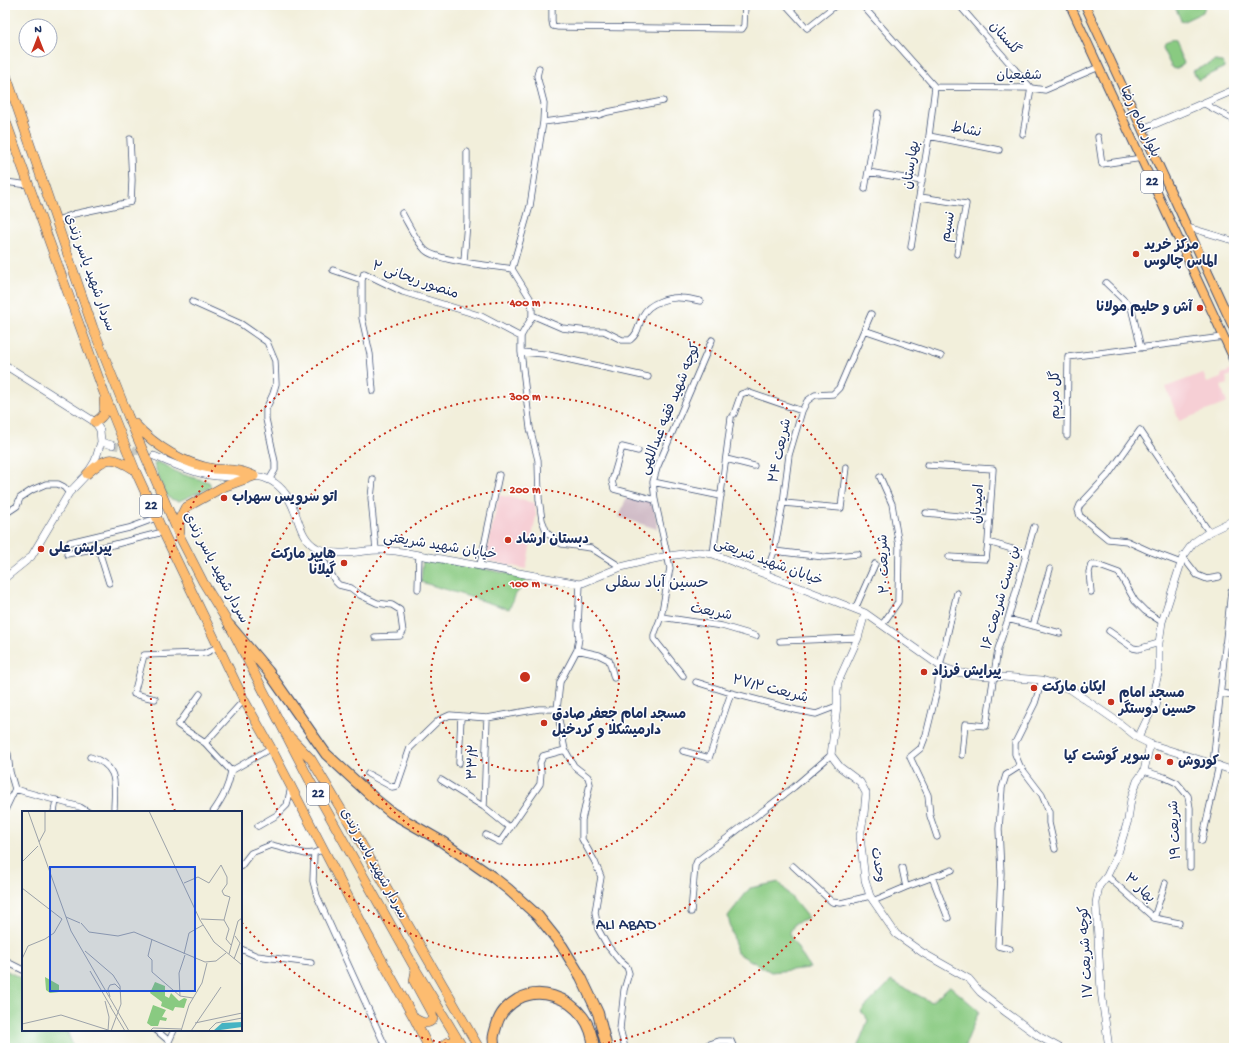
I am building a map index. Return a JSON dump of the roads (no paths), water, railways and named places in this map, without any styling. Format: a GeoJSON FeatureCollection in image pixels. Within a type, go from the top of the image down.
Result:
{"type":"FeatureCollection","features":[{"type":"Feature","properties":{"kind":"highway","name":"سردار شهید یاسر زندی"},"geometry":{"type":"LineString","coordinates":[[5,72],[93,328],[128,416],[181,539],[203,582],[230,626],[282,728],[416,970],[463,1048]]}},
{"type":"Feature","properties":{"kind":"highway","name":"سردار شهید یاسر زندی"},"geometry":{"type":"LineString","coordinates":[[5,119],[104,393],[162,532],[244,700],[292,787],[369,937],[429,1048]]}},
{"type":"Feature","properties":{"kind":"highway"},"geometry":{"type":"LineString","coordinates":[[96,422],[102,417],[105,411],[104,393]]}},
{"type":"Feature","properties":{"kind":"highway"},"geometry":{"type":"LineString","coordinates":[[128,416],[146,436],[158,446],[172,454],[190,462],[214,469],[239,471],[254,476]]}},
{"type":"Feature","properties":{"kind":"highway"},"geometry":{"type":"LineString","coordinates":[[87,474],[99,463],[115,459],[123,462],[135,470]]}},
{"type":"Feature","properties":{"kind":"highway"},"geometry":{"type":"LineString","coordinates":[[181,539],[179,520],[185,508],[197,500],[224,487],[254,476]]}},
{"type":"Feature","properties":{"kind":"highway"},"geometry":{"type":"LineString","coordinates":[[230,626],[268,671],[326,754],[392,813],[441,841],[508,889],[538,916],[562,946],[581,977],[598,1013],[607,1048]]}},
{"type":"Feature","properties":{"kind":"highway"},"geometry":{"type":"LineString","coordinates":[[282,728],[311,759],[479,1048]]}},
{"type":"Feature","properties":{"kind":"highway"},"geometry":{"type":"LineString","coordinates":[[414,1018],[421,1022],[427,1023],[433,1019],[432,1014],[414,981],[416,970]]}},
{"type":"Feature","properties":{"kind":"highway"},"geometry":{"type":"LineString","coordinates":[[495,1048],[493,1038],[499,1018],[510,1004],[523,996],[538,993],[554,996],[571,1005],[584,1017],[593,1038],[594,1048]]}},
{"type":"Feature","properties":{"kind":"highway"},"geometry":{"type":"LineString","coordinates":[[444,1048],[446,1044],[455,1042],[463,1048]]}},
{"type":"Feature","properties":{"kind":"main road","name":"بلوار امام رضا"},"geometry":{"type":"LineString","coordinates":[[1070,5],[1142,158],[1222,337],[1234,359]]}},
{"type":"Feature","properties":{"kind":"main road","name":"بلوار امام رضا"},"geometry":{"type":"LineString","coordinates":[[1085,5],[1234,329]]}},
{"type":"Feature","properties":{"kind":"main road"},"geometry":{"type":"LineString","coordinates":[[1106,80],[1118,75]]}},
{"type":"Feature","properties":{"kind":"street"},"geometry":{"type":"LineString","coordinates":[[552,5],[553,26],[558,27],[742,29],[744,26],[745,5]]}},
{"type":"Feature","properties":{"kind":"street"},"geometry":{"type":"LineString","coordinates":[[787,6],[807,28],[836,5]]}},
{"type":"Feature","properties":{"kind":"street"},"geometry":{"type":"LineString","coordinates":[[862,5],[935,87]]}},
{"type":"Feature","properties":{"kind":"street","name":"گلستان"},"geometry":{"type":"LineString","coordinates":[[959,5],[1031,88]]}},
{"type":"Feature","properties":{"kind":"street","name":"شفیعیان"},"geometry":{"type":"LineString","coordinates":[[935,87],[1031,88],[1045,90],[1099,67]]}},
{"type":"Feature","properties":{"kind":"street"},"geometry":{"type":"LineString","coordinates":[[540,68],[537,76],[544,103],[544,122],[530,206],[512,269],[530,298],[532,308],[532,317],[521,338],[521,352],[530,428],[538,460],[539,499],[542,520],[547,533],[562,544],[591,548],[621,567]]}},
{"type":"Feature","properties":{"kind":"street","name":"بهارستان"},"geometry":{"type":"LineString","coordinates":[[912,247],[935,87]]}},
{"type":"Feature","properties":{"kind":"street"},"geometry":{"type":"LineString","coordinates":[[1023,134],[1031,88]]}},
{"type":"Feature","properties":{"kind":"street"},"geometry":{"type":"LineString","coordinates":[[1143,129],[1234,90]]}},
{"type":"Feature","properties":{"kind":"street"},"geometry":{"type":"LineString","coordinates":[[544,122],[599,115],[663,101]]}},
{"type":"Feature","properties":{"kind":"street"},"geometry":{"type":"LineString","coordinates":[[1204,103],[1234,120]]}},
{"type":"Feature","properties":{"kind":"street"},"geometry":{"type":"LineString","coordinates":[[865,189],[878,112]]}},
{"type":"Feature","properties":{"kind":"street","name":"نشاط"},"geometry":{"type":"LineString","coordinates":[[929,136],[999,150]]}},
{"type":"Feature","properties":{"kind":"street"},"geometry":{"type":"LineString","coordinates":[[1098,137],[1102,164],[1142,158]]}},
{"type":"Feature","properties":{"kind":"street"},"geometry":{"type":"LineString","coordinates":[[55,221],[74,214],[131,202],[132,180],[130,139]]}},
{"type":"Feature","properties":{"kind":"street"},"geometry":{"type":"LineString","coordinates":[[464,261],[467,222],[467,152]]}},
{"type":"Feature","properties":{"kind":"street"},"geometry":{"type":"LineString","coordinates":[[868,172],[922,181]]}},
{"type":"Feature","properties":{"kind":"street"},"geometry":{"type":"LineString","coordinates":[[5,182],[29,185]]}},
{"type":"Feature","properties":{"kind":"street","name":"نسیم"},"geometry":{"type":"LineString","coordinates":[[920,197],[966,204],[957,254]]}},
{"type":"Feature","properties":{"kind":"street"},"geometry":{"type":"LineString","coordinates":[[402,213],[415,238],[426,251],[442,258],[512,269]]}},
{"type":"Feature","properties":{"kind":"street"},"geometry":{"type":"LineString","coordinates":[[1188,227],[1234,240]]}},
{"type":"Feature","properties":{"kind":"street"},"geometry":{"type":"LineString","coordinates":[[333,270],[362,280]]}},
{"type":"Feature","properties":{"kind":"street","name":"منصور ریحانی ۲"},"geometry":{"type":"LineString","coordinates":[[374,391],[370,354],[362,318],[362,280],[364,273],[403,292],[481,316],[521,338]]}},
{"type":"Feature","properties":{"kind":"street"},"geometry":{"type":"LineString","coordinates":[[1106,283],[1131,307],[1141,348],[1222,337],[1234,366]]}},
{"type":"Feature","properties":{"kind":"street"},"geometry":{"type":"LineString","coordinates":[[532,315],[562,328],[604,331],[622,340],[630,340],[636,336],[643,316],[649,307],[664,300],[680,298],[700,301]]}},
{"type":"Feature","properties":{"kind":"street"},"geometry":{"type":"LineString","coordinates":[[192,302],[241,324],[267,342],[275,361],[276,384],[274,394],[266,409],[266,419],[275,462],[275,470],[269,480]]}},
{"type":"Feature","properties":{"kind":"street","name":"شریعت ۲۴"},"geometry":{"type":"LineString","coordinates":[[766,574],[774,551],[789,455],[802,411],[807,401],[815,395],[833,394],[839,388],[871,314]]}},
{"type":"Feature","properties":{"kind":"street"},"geometry":{"type":"LineString","coordinates":[[864,330],[941,356]]}},
{"type":"Feature","properties":{"kind":"street","name":"کوچه شهید فقیه عبداللهی"},"geometry":{"type":"LineString","coordinates":[[683,676],[654,639],[654,635],[661,617],[670,568],[655,500],[653,482],[657,468],[712,340]]}},
{"type":"Feature","properties":{"kind":"street","name":"گل مریم"},"geometry":{"type":"LineString","coordinates":[[1068,436],[1068,357],[1141,348]]}},
{"type":"Feature","properties":{"kind":"street"},"geometry":{"type":"LineString","coordinates":[[521,352],[544,354],[648,377]]}},
{"type":"Feature","properties":{"kind":"street"},"geometry":{"type":"LineString","coordinates":[[5,365],[96,422],[100,430],[101,442],[95,461],[87,474],[69,493],[31,557],[5,578]]}},
{"type":"Feature","properties":{"kind":"street"},"geometry":{"type":"LineString","coordinates":[[714,554],[733,416],[742,394],[747,392],[802,411]]}},
{"type":"Feature","properties":{"kind":"street"},"geometry":{"type":"LineString","coordinates":[[1209,532],[1140,430],[1108,475],[1080,505],[1078,510],[1080,516],[1108,539],[1127,541],[1149,551],[1182,560],[1197,575],[1207,579],[1219,577]]}},
{"type":"Feature","properties":{"kind":"street"},"geometry":{"type":"LineString","coordinates":[[101,442],[112,445]]}},
{"type":"Feature","properties":{"kind":"street"},"geometry":{"type":"LineString","coordinates":[[638,451],[622,447],[612,481],[614,489],[655,500]]}},
{"type":"Feature","properties":{"kind":"street"},"geometry":{"type":"LineString","coordinates":[[154,456],[185,469],[208,475],[234,477],[254,476],[269,480],[282,489],[294,510],[303,533],[317,548],[335,581],[339,585],[351,588],[360,595],[377,603],[392,605],[400,610],[403,632],[400,636],[375,637]]}},
{"type":"Feature","properties":{"kind":"street"},"geometry":{"type":"LineString","coordinates":[[726,459],[754,466]]}},
{"type":"Feature","properties":{"kind":"street","name":"امیدیان"},"geometry":{"type":"LineString","coordinates":[[927,465],[993,469],[988,542],[1026,553]]}},
{"type":"Feature","properties":{"kind":"street"},"geometry":{"type":"LineString","coordinates":[[782,503],[841,508],[846,467]]}},
{"type":"Feature","properties":{"kind":"street"},"geometry":{"type":"LineString","coordinates":[[480,565],[499,475]]}},
{"type":"Feature","properties":{"kind":"street","name":"شریعت ۲۰"},"geometry":{"type":"LineString","coordinates":[[880,477],[892,504],[899,546],[898,602],[882,625]]}},
{"type":"Feature","properties":{"kind":"street"},"geometry":{"type":"LineString","coordinates":[[373,479],[371,498],[376,550]]}},
{"type":"Feature","properties":{"kind":"street"},"geometry":{"type":"LineString","coordinates":[[653,482],[721,496]]}},
{"type":"Feature","properties":{"kind":"street"},"geometry":{"type":"LineString","coordinates":[[5,514],[17,506],[20,498],[32,490],[46,484],[58,484],[64,487],[69,493]]}},
{"type":"Feature","properties":{"kind":"street"},"geometry":{"type":"LineString","coordinates":[[926,513],[990,519]]}},
{"type":"Feature","properties":{"kind":"street"},"geometry":{"type":"LineString","coordinates":[[70,542],[130,528],[156,518]]}},
{"type":"Feature","properties":{"kind":"street"},"geometry":{"type":"LineString","coordinates":[[1138,738],[1157,703],[1154,695],[1159,670],[1159,643],[1162,622],[1182,560],[1193,543],[1209,532],[1234,520]]}},
{"type":"Feature","properties":{"kind":"street","name":"بن بست شریعت ۱۶"},"geometry":{"type":"LineString","coordinates":[[962,755],[965,724],[986,726],[998,649],[1034,526]]}},
{"type":"Feature","properties":{"kind":"street"},"geometry":{"type":"LineString","coordinates":[[67,554],[162,532]]}},
{"type":"Feature","properties":{"kind":"street"},"geometry":{"type":"LineString","coordinates":[[949,557],[986,559],[988,542]]}},
{"type":"Feature","properties":{"kind":"street"},"geometry":{"type":"LineString","coordinates":[[98,548],[109,583]]}},
{"type":"Feature","properties":{"kind":"street","name":"خیابان شهید شریعتی"},"geometry":{"type":"LineString","coordinates":[[317,548],[345,554],[376,550],[402,552],[580,584],[621,567],[668,556],[699,552],[714,554],[865,613],[940,666],[956,672],[1042,680],[1070,689],[1118,722],[1138,738],[1150,744],[1234,771]]}},
{"type":"Feature","properties":{"kind":"street"},"geometry":{"type":"LineString","coordinates":[[774,551],[824,557],[858,554]]}},
{"type":"Feature","properties":{"kind":"street"},"geometry":{"type":"LineString","coordinates":[[418,589],[419,555]]}},
{"type":"Feature","properties":{"kind":"street"},"geometry":{"type":"LineString","coordinates":[[855,609],[875,564]]}},
{"type":"Feature","properties":{"kind":"street"},"geometry":{"type":"LineString","coordinates":[[1091,592],[1089,572],[1091,565],[1097,565],[1119,573],[1134,601],[1145,611],[1162,622]]}},
{"type":"Feature","properties":{"kind":"street"},"geometry":{"type":"LineString","coordinates":[[1033,626],[1050,569]]}},
{"type":"Feature","properties":{"kind":"street"},"geometry":{"type":"LineString","coordinates":[[580,584],[578,626],[579,638],[577,650],[560,682],[558,709],[565,750],[574,766],[588,778],[590,784],[582,820],[582,840],[595,862],[601,877],[596,912],[598,929],[607,945],[619,960],[627,967],[629,973],[624,990],[620,1029],[624,1048]]}},
{"type":"Feature","properties":{"kind":"street"},"geometry":{"type":"LineString","coordinates":[[1202,841],[1216,764],[1220,693],[1231,591]]}},
{"type":"Feature","properties":{"kind":"street"},"geometry":{"type":"LineString","coordinates":[[937,837],[930,816],[928,795],[910,757],[921,748],[926,735],[957,593]]}},
{"type":"Feature","properties":{"kind":"street"},"geometry":{"type":"LineString","coordinates":[[691,912],[695,866],[698,861],[794,787],[831,755],[837,706],[836,692],[838,682],[858,638],[865,613]]}},
{"type":"Feature","properties":{"kind":"street","name":"شریعت"},"geometry":{"type":"LineString","coordinates":[[661,617],[722,626],[756,636]]}},
{"type":"Feature","properties":{"kind":"street"},"geometry":{"type":"LineString","coordinates":[[1008,619],[1060,633]]}},
{"type":"Feature","properties":{"kind":"street"},"geometry":{"type":"LineString","coordinates":[[1109,631],[1133,648],[1138,649],[1159,643]]}},
{"type":"Feature","properties":{"kind":"street"},"geometry":{"type":"LineString","coordinates":[[780,642],[858,638]]}},
{"type":"Feature","properties":{"kind":"street"},"geometry":{"type":"LineString","coordinates":[[1226,644],[1234,645]]}},
{"type":"Feature","properties":{"kind":"street"},"geometry":{"type":"LineString","coordinates":[[155,699],[134,694],[144,655],[205,653],[218,647]]}},
{"type":"Feature","properties":{"kind":"street"},"geometry":{"type":"LineString","coordinates":[[577,650],[599,655],[609,660],[614,678]]}},
{"type":"Feature","properties":{"kind":"street"},"geometry":{"type":"LineString","coordinates":[[1042,680],[1035,703],[1015,743],[1015,754],[1020,766],[1042,795],[1049,812],[1049,823],[1055,849]]}},
{"type":"Feature","properties":{"kind":"street","name":"شریعت ۲۷/۲"},"geometry":{"type":"LineString","coordinates":[[696,682],[731,693],[816,714],[837,706]]}},
{"type":"Feature","properties":{"kind":"street"},"geometry":{"type":"LineString","coordinates":[[684,751],[709,758],[731,693]]}},
{"type":"Feature","properties":{"kind":"street"},"geometry":{"type":"LineString","coordinates":[[1220,693],[1234,695]]}},
{"type":"Feature","properties":{"kind":"street"},"geometry":{"type":"LineString","coordinates":[[200,694],[178,725],[205,743],[231,771]]}},
{"type":"Feature","properties":{"kind":"street"},"geometry":{"type":"LineString","coordinates":[[205,743],[244,700]]}},
{"type":"Feature","properties":{"kind":"street"},"geometry":{"type":"LineString","coordinates":[[368,774],[392,787],[397,786],[410,748],[439,720],[450,715],[487,718],[538,709],[558,709]]}},
{"type":"Feature","properties":{"kind":"street"},"geometry":{"type":"LineString","coordinates":[[459,763],[461,716]]}},
{"type":"Feature","properties":{"kind":"street","name":"۳۳/۲"},"geometry":{"type":"LineString","coordinates":[[484,807],[487,718]]}},
{"type":"Feature","properties":{"kind":"street","name":"کوچه شریعت ۱۷"},"geometry":{"type":"LineString","coordinates":[[1109,1048],[1101,991],[1096,902],[1099,886],[1107,876],[1118,853],[1128,820],[1137,781],[1144,771],[1150,744]]}},
{"type":"Feature","properties":{"kind":"street"},"geometry":{"type":"LineString","coordinates":[[214,811],[224,796],[231,771],[271,748]]}},
{"type":"Feature","properties":{"kind":"street"},"geometry":{"type":"LineString","coordinates":[[486,835],[500,842],[540,784],[540,763],[543,756],[565,750]]}},
{"type":"Feature","properties":{"kind":"street"},"geometry":{"type":"LineString","coordinates":[[5,751],[8,754],[10,772],[15,789],[5,810]]}},
{"type":"Feature","properties":{"kind":"street","name":"وحدت"},"geometry":{"type":"LineString","coordinates":[[831,755],[840,767],[860,782],[866,793],[860,836],[865,880],[872,898],[896,934],[923,953],[968,979],[980,992],[1007,1013],[1040,1037],[1060,1048]]}},
{"type":"Feature","properties":{"kind":"street"},"geometry":{"type":"LineString","coordinates":[[90,757],[104,763],[110,768],[114,776],[114,811]]}},
{"type":"Feature","properties":{"kind":"street"},"geometry":{"type":"LineString","coordinates":[[1010,949],[998,946],[1001,873],[999,829],[1002,788],[1006,775],[1020,766]]}},
{"type":"Feature","properties":{"kind":"street","name":"شریعت ۱۹"},"geometry":{"type":"LineString","coordinates":[[1144,771],[1177,783],[1188,796],[1190,808],[1190,866]]}},
{"type":"Feature","properties":{"kind":"street"},"geometry":{"type":"LineString","coordinates":[[441,780],[484,807],[510,828]]}},
{"type":"Feature","properties":{"kind":"street"},"geometry":{"type":"LineString","coordinates":[[258,826],[276,815],[287,805],[292,787]]}},
{"type":"Feature","properties":{"kind":"street"},"geometry":{"type":"LineString","coordinates":[[15,789],[80,807],[86,811]]}},
{"type":"Feature","properties":{"kind":"street"},"geometry":{"type":"LineString","coordinates":[[54,811],[56,800]]}},
{"type":"Feature","properties":{"kind":"street"},"geometry":{"type":"LineString","coordinates":[[242,865],[251,853],[271,845],[306,854],[324,851]]}},
{"type":"Feature","properties":{"kind":"street"},"geometry":{"type":"LineString","coordinates":[[314,853],[313,881],[317,896],[386,1048]]}},
{"type":"Feature","properties":{"kind":"street"},"geometry":{"type":"LineString","coordinates":[[793,866],[832,902],[841,903],[872,898],[952,870]]}},
{"type":"Feature","properties":{"kind":"street"},"geometry":{"type":"LineString","coordinates":[[902,868],[906,887]]}},
{"type":"Feature","properties":{"kind":"street","name":"بهار ۳"},"geometry":{"type":"LineString","coordinates":[[1107,876],[1154,918],[1179,923]]}},
{"type":"Feature","properties":{"kind":"street"},"geometry":{"type":"LineString","coordinates":[[932,877],[948,918]]}},
{"type":"Feature","properties":{"kind":"street"},"geometry":{"type":"LineString","coordinates":[[1154,918],[1165,883]]}},
{"type":"Feature","properties":{"kind":"street"},"geometry":{"type":"LineString","coordinates":[[242,949],[257,956],[311,963]]}},
{"type":"Feature","properties":{"kind":"street"},"geometry":{"type":"LineString","coordinates":[[5,961],[22,970]]}},
{"type":"Feature","properties":{"kind":"street"},"geometry":{"type":"LineString","coordinates":[[157,1031],[169,1041]]}},
{"type":"Feature","properties":{"kind":"street"},"geometry":{"type":"LineString","coordinates":[[167,1048],[174,1031]]}},
{"type":"Feature","properties":{"kind":"street"},"geometry":{"type":"LineString","coordinates":[[698,1048],[719,1041],[731,1041],[734,1048]]}},
{"type":"Feature","properties":{"kind":"tunnel"},"geometry":{"type":"LineString","coordinates":[[112,445],[147,454]]}},
{"type":"Feature","properties":{"kind":"place","name":"مرکز خرید الماس چالوس"},"geometry":{"type":"Point","coordinates":[1136,254]}},
{"type":"Feature","properties":{"kind":"place","name":"آش و حلیم مولانا"},"geometry":{"type":"Point","coordinates":[1200,308]}},
{"type":"Feature","properties":{"kind":"place","name":"اتو سرویس سهراب"},"geometry":{"type":"Point","coordinates":[224,498]}},
{"type":"Feature","properties":{"kind":"place","name":"دبستان ارشاد"},"geometry":{"type":"Point","coordinates":[508,540]}},
{"type":"Feature","properties":{"kind":"place","name":"پیرایش علی"},"geometry":{"type":"Point","coordinates":[41,549]}},
{"type":"Feature","properties":{"kind":"place","name":"هایپر مارکت گیلانا"},"geometry":{"type":"Point","coordinates":[344,563]}},
{"type":"Feature","properties":{"kind":"place","name":"پیرایش فرزاد"},"geometry":{"type":"Point","coordinates":[924,672]}},
{"type":"Feature","properties":{"kind":"place","name":"ایکان مارکت"},"geometry":{"type":"Point","coordinates":[1034,688]}},
{"type":"Feature","properties":{"kind":"place","name":"مسجد امام حسین دوستگر"},"geometry":{"type":"Point","coordinates":[1111,702]}},
{"type":"Feature","properties":{"kind":"place","name":"مسجد امام جعفر صادق دارمیشکلا و کردخیل"},"geometry":{"type":"Point","coordinates":[544,723]}},
{"type":"Feature","properties":{"kind":"place","name":"سوپر گوشت کیا"},"geometry":{"type":"Point","coordinates":[1158,757]}},
{"type":"Feature","properties":{"kind":"place","name":"کوروش"},"geometry":{"type":"Point","coordinates":[1170,762]}},
{"type":"Feature","properties":{"kind":"district","name":"حسین آباد سفلی"},"geometry":{"type":"Point","coordinates":[657,584]}},
{"type":"Feature","properties":{"kind":"district","name":"ALI ABAD"},"geometry":{"type":"Point","coordinates":[626,926]}}]}
